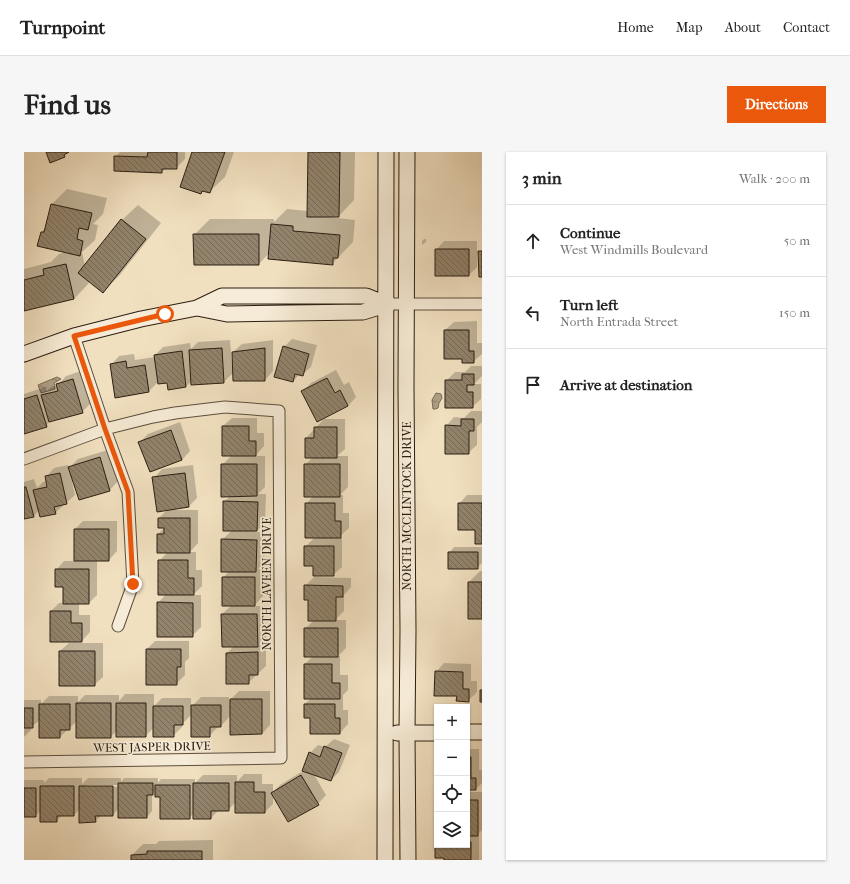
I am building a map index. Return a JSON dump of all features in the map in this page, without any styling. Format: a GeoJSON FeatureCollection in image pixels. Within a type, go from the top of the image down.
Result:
{"type":"FeatureCollection","features":[{"type":"Feature","properties":{"kind":"main road","name":"NORTH MCCLINTOCK DRIVE"},"geometry":{"type":"LineString","coordinates":[[386,152],[396,304],[408,630],[408,860]]}},
{"type":"Feature","properties":{"kind":"main road","name":"NORTH MCCLINTOCK DRIVE"},"geometry":{"type":"LineString","coordinates":[[385,860],[386,733],[396,304],[407,152]]}},
{"type":"Feature","properties":{"kind":"main road"},"geometry":{"type":"LineString","coordinates":[[24,354],[74,336],[142,319],[196,308],[222,296],[366,296],[396,304]]}},
{"type":"Feature","properties":{"kind":"main road"},"geometry":{"type":"LineString","coordinates":[[470,732],[482,732]]}},
{"type":"Feature","properties":{"kind":"main road"},"geometry":{"type":"LineString","coordinates":[[386,733],[434,733]]}},
{"type":"Feature","properties":{"kind":"street"},"geometry":{"type":"LineString","coordinates":[[396,304],[482,304]]}},
{"type":"Feature","properties":{"kind":"street"},"geometry":{"type":"LineString","coordinates":[[74,336],[128,492],[133,584],[118,626]]}},
{"type":"Feature","properties":{"kind":"street","name":"NORTH LAVEEN DRIVE"},"geometry":{"type":"LineString","coordinates":[[105,429],[153,417],[224,407],[279,411],[281,758]]}},
{"type":"Feature","properties":{"kind":"street"},"geometry":{"type":"LineString","coordinates":[[24,459],[105,429]]}},
{"type":"Feature","properties":{"kind":"street","name":"WEST JASPER DRIVE"},"geometry":{"type":"LineString","coordinates":[[24,762],[281,758]]}},
{"type":"Feature","properties":{"kind":"water"},"geometry":{"type":"Polygon","coordinates":[[[57,377],[61,379],[54,383],[55,389],[41,393],[38,385],[57,377]]]}},
{"type":"Feature","properties":{"kind":"water"},"geometry":{"type":"Polygon","coordinates":[[[436,393],[441,394],[442,398],[438,408],[433,409],[432,400],[436,393]]]}},
{"type":"Feature","properties":{"kind":"building"},"geometry":{"type":"Polygon","coordinates":[[[46,152],[69,152],[64,155],[65,157],[50,163],[46,152]]]}},
{"type":"Feature","properties":{"kind":"building"},"geometry":{"type":"Polygon","coordinates":[[[148,152],[177,152],[177,169],[162,169],[162,173],[114,171],[114,156],[147,157],[148,152]]]}},
{"type":"Feature","properties":{"kind":"building"},"geometry":{"type":"Polygon","coordinates":[[[192,152],[225,152],[210,193],[202,191],[201,194],[180,187],[192,152]]]}},
{"type":"Feature","properties":{"kind":"building"},"geometry":{"type":"Polygon","coordinates":[[[308,152],[340,152],[339,217],[307,217],[308,152]]]}},
{"type":"Feature","properties":{"kind":"building"},"geometry":{"type":"Polygon","coordinates":[[[51,204],[92,213],[88,230],[79,228],[77,239],[83,241],[80,256],[37,246],[41,232],[44,232],[51,204]]]}},
{"type":"Feature","properties":{"kind":"building"},"geometry":{"type":"Polygon","coordinates":[[[121,219],[146,239],[103,293],[78,273],[121,219]]]}},
{"type":"Feature","properties":{"kind":"building"},"geometry":{"type":"Polygon","coordinates":[[[271,224],[293,226],[293,231],[340,235],[338,258],[333,258],[333,265],[268,259],[271,224]]]}},
{"type":"Feature","properties":{"kind":"building"},"geometry":{"type":"Polygon","coordinates":[[[193,234],[259,234],[259,265],[194,265],[193,234]]]}},
{"type":"Feature","properties":{"kind":"building"},"geometry":{"type":"Polygon","coordinates":[[[435,249],[469,249],[469,276],[435,276],[435,249]]]}},
{"type":"Feature","properties":{"kind":"building"},"geometry":{"type":"Polygon","coordinates":[[[478,251],[482,251],[482,277],[479,277],[478,251]]]}},
{"type":"Feature","properties":{"kind":"building"},"geometry":{"type":"Polygon","coordinates":[[[66,264],[74,299],[24,311],[24,280],[44,275],[43,269],[66,264]]]}},
{"type":"Feature","properties":{"kind":"building"},"geometry":{"type":"Polygon","coordinates":[[[444,330],[469,330],[469,351],[474,351],[474,363],[462,363],[462,359],[444,359],[444,330]]]}},
{"type":"Feature","properties":{"kind":"building"},"geometry":{"type":"Polygon","coordinates":[[[283,346],[309,354],[303,376],[295,374],[293,382],[274,377],[283,346]]]}},
{"type":"Feature","properties":{"kind":"building"},"geometry":{"type":"Polygon","coordinates":[[[222,348],[224,383],[191,385],[189,350],[222,348]]]}},
{"type":"Feature","properties":{"kind":"building"},"geometry":{"type":"Polygon","coordinates":[[[265,348],[265,381],[233,381],[232,352],[265,348]]]}},
{"type":"Feature","properties":{"kind":"building"},"geometry":{"type":"Polygon","coordinates":[[[182,351],[186,387],[168,390],[167,383],[158,384],[154,355],[182,351]]]}},
{"type":"Feature","properties":{"kind":"building"},"geometry":{"type":"Polygon","coordinates":[[[126,361],[127,368],[145,365],[149,392],[115,398],[110,364],[126,361]]]}},
{"type":"Feature","properties":{"kind":"building"},"geometry":{"type":"Polygon","coordinates":[[[462,374],[474,374],[474,385],[467,385],[467,392],[473,392],[473,408],[445,408],[445,380],[462,380],[462,374]]]}},
{"type":"Feature","properties":{"kind":"building"},"geometry":{"type":"Polygon","coordinates":[[[327,378],[335,393],[340,390],[348,406],[317,422],[301,391],[327,378]]]}},
{"type":"Feature","properties":{"kind":"building"},"geometry":{"type":"Polygon","coordinates":[[[73,379],[83,413],[49,422],[41,395],[58,391],[56,384],[73,379]]]}},
{"type":"Feature","properties":{"kind":"building"},"geometry":{"type":"Polygon","coordinates":[[[37,395],[47,427],[24,434],[24,399],[37,395]]]}},
{"type":"Feature","properties":{"kind":"building"},"geometry":{"type":"Polygon","coordinates":[[[461,419],[474,419],[474,431],[469,431],[469,454],[445,454],[445,425],[461,426],[461,419]]]}},
{"type":"Feature","properties":{"kind":"building"},"geometry":{"type":"Polygon","coordinates":[[[222,426],[249,426],[249,441],[256,441],[256,456],[222,456],[222,426]]]}},
{"type":"Feature","properties":{"kind":"building"},"geometry":{"type":"Polygon","coordinates":[[[314,427],[337,427],[337,458],[305,458],[305,438],[314,438],[314,427]]]}},
{"type":"Feature","properties":{"kind":"building"},"geometry":{"type":"Polygon","coordinates":[[[171,430],[182,460],[150,472],[138,442],[171,430]]]}},
{"type":"Feature","properties":{"kind":"building"},"geometry":{"type":"Polygon","coordinates":[[[100,457],[110,491],[79,500],[68,467],[100,457]]]}},
{"type":"Feature","properties":{"kind":"building"},"geometry":{"type":"Polygon","coordinates":[[[221,464],[257,464],[257,496],[221,497],[221,464]]]}},
{"type":"Feature","properties":{"kind":"building"},"geometry":{"type":"Polygon","coordinates":[[[304,464],[340,464],[340,497],[304,497],[304,464]]]}},
{"type":"Feature","properties":{"kind":"building"},"geometry":{"type":"Polygon","coordinates":[[[60,473],[67,504],[54,507],[56,514],[40,517],[33,490],[47,487],[45,476],[60,473]]]}},
{"type":"Feature","properties":{"kind":"building"},"geometry":{"type":"Polygon","coordinates":[[[185,473],[189,507],[157,512],[152,477],[185,473]]]}},
{"type":"Feature","properties":{"kind":"building"},"geometry":{"type":"Polygon","coordinates":[[[24,487],[26,487],[34,517],[24,519],[24,487]]]}},
{"type":"Feature","properties":{"kind":"building"},"geometry":{"type":"Polygon","coordinates":[[[223,501],[258,502],[257,531],[223,531],[223,501]]]}},
{"type":"Feature","properties":{"kind":"building"},"geometry":{"type":"Polygon","coordinates":[[[305,503],[335,503],[335,521],[341,521],[341,538],[305,538],[305,503]]]}},
{"type":"Feature","properties":{"kind":"building"},"geometry":{"type":"Polygon","coordinates":[[[458,503],[482,503],[482,544],[475,544],[475,530],[458,530],[458,503]]]}},
{"type":"Feature","properties":{"kind":"building"},"geometry":{"type":"Polygon","coordinates":[[[158,518],[190,518],[190,553],[157,553],[157,534],[164,534],[164,528],[158,528],[158,518]]]}},
{"type":"Feature","properties":{"kind":"building"},"geometry":{"type":"Polygon","coordinates":[[[74,529],[109,529],[109,561],[74,561],[74,529]]]}},
{"type":"Feature","properties":{"kind":"building"},"geometry":{"type":"Polygon","coordinates":[[[221,539],[257,540],[256,572],[221,572],[221,539]]]}},
{"type":"Feature","properties":{"kind":"building"},"geometry":{"type":"Polygon","coordinates":[[[304,546],[334,546],[334,576],[313,576],[313,566],[304,566],[304,546]]]}},
{"type":"Feature","properties":{"kind":"building"},"geometry":{"type":"Polygon","coordinates":[[[448,552],[478,552],[478,569],[448,569],[448,552]]]}},
{"type":"Feature","properties":{"kind":"building"},"geometry":{"type":"Polygon","coordinates":[[[158,560],[188,560],[188,578],[194,578],[194,595],[158,595],[158,560]]]}},
{"type":"Feature","properties":{"kind":"building"},"geometry":{"type":"Polygon","coordinates":[[[55,569],[89,569],[89,604],[63,604],[63,587],[55,587],[55,569]]]}},
{"type":"Feature","properties":{"kind":"building"},"geometry":{"type":"Polygon","coordinates":[[[222,577],[255,577],[255,606],[222,606],[222,577]]]}},
{"type":"Feature","properties":{"kind":"building"},"geometry":{"type":"Polygon","coordinates":[[[468,582],[482,582],[482,619],[468,619],[468,582]]]}},
{"type":"Feature","properties":{"kind":"building"},"geometry":{"type":"Polygon","coordinates":[[[304,585],[343,586],[343,597],[336,597],[336,621],[308,621],[308,600],[304,600],[304,585]]]}},
{"type":"Feature","properties":{"kind":"building"},"geometry":{"type":"Polygon","coordinates":[[[157,602],[193,603],[193,637],[157,637],[157,602]]]}},
{"type":"Feature","properties":{"kind":"building"},"geometry":{"type":"Polygon","coordinates":[[[50,611],[71,611],[71,623],[82,623],[82,642],[50,642],[50,611]]]}},
{"type":"Feature","properties":{"kind":"building"},"geometry":{"type":"Polygon","coordinates":[[[221,614],[257,614],[258,647],[222,647],[221,614]]]}},
{"type":"Feature","properties":{"kind":"building"},"geometry":{"type":"Polygon","coordinates":[[[304,628],[338,628],[338,657],[304,657],[304,628]]]}},
{"type":"Feature","properties":{"kind":"building"},"geometry":{"type":"Polygon","coordinates":[[[146,649],[181,649],[181,667],[177,667],[177,685],[146,685],[146,649]]]}},
{"type":"Feature","properties":{"kind":"building"},"geometry":{"type":"Polygon","coordinates":[[[59,651],[95,651],[95,686],[59,686],[59,651]]]}},
{"type":"Feature","properties":{"kind":"building"},"geometry":{"type":"Polygon","coordinates":[[[258,652],[258,675],[249,675],[249,684],[226,684],[226,653],[258,652]]]}},
{"type":"Feature","properties":{"kind":"building"},"geometry":{"type":"Polygon","coordinates":[[[304,664],[332,664],[332,683],[340,683],[340,699],[304,699],[304,664]]]}},
{"type":"Feature","properties":{"kind":"building"},"geometry":{"type":"Polygon","coordinates":[[[435,671],[463,672],[463,689],[469,689],[469,702],[456,701],[457,696],[434,696],[435,671]]]}},
{"type":"Feature","properties":{"kind":"building"},"geometry":{"type":"Polygon","coordinates":[[[480,690],[482,690],[482,702],[480,702],[480,690]]]}},
{"type":"Feature","properties":{"kind":"building"},"geometry":{"type":"Polygon","coordinates":[[[230,699],[262,699],[262,734],[230,735],[230,699]]]}},
{"type":"Feature","properties":{"kind":"building"},"geometry":{"type":"Polygon","coordinates":[[[76,703],[111,703],[111,738],[76,738],[76,703]]]}},
{"type":"Feature","properties":{"kind":"building"},"geometry":{"type":"Polygon","coordinates":[[[116,703],[146,703],[146,737],[116,737],[116,703]]]}},
{"type":"Feature","properties":{"kind":"building"},"geometry":{"type":"Polygon","coordinates":[[[39,704],[70,704],[70,730],[60,730],[60,738],[39,738],[39,704]]]}},
{"type":"Feature","properties":{"kind":"building"},"geometry":{"type":"Polygon","coordinates":[[[304,704],[335,704],[335,718],[340,718],[340,734],[310,734],[310,718],[304,718],[304,704]]]}},
{"type":"Feature","properties":{"kind":"building"},"geometry":{"type":"Polygon","coordinates":[[[191,705],[221,705],[221,727],[210,727],[210,737],[191,737],[191,705]]]}},
{"type":"Feature","properties":{"kind":"building"},"geometry":{"type":"Polygon","coordinates":[[[153,706],[183,706],[183,725],[174,725],[174,737],[153,737],[153,706]]]}},
{"type":"Feature","properties":{"kind":"building"},"geometry":{"type":"Polygon","coordinates":[[[24,708],[33,708],[33,728],[24,728],[24,708]]]}},
{"type":"Feature","properties":{"kind":"building"},"geometry":{"type":"Polygon","coordinates":[[[324,746],[342,753],[331,781],[302,771],[309,752],[320,757],[324,746]]]}},
{"type":"Feature","properties":{"kind":"building"},"geometry":{"type":"Polygon","coordinates":[[[470,757],[471,778],[476,778],[476,790],[470,790],[470,757]]]}},
{"type":"Feature","properties":{"kind":"building"},"geometry":{"type":"Polygon","coordinates":[[[301,775],[319,805],[288,822],[271,793],[301,775]]]}},
{"type":"Feature","properties":{"kind":"building"},"geometry":{"type":"Polygon","coordinates":[[[235,782],[254,782],[254,792],[265,792],[265,813],[235,813],[235,782]]]}},
{"type":"Feature","properties":{"kind":"building"},"geometry":{"type":"Polygon","coordinates":[[[118,783],[153,783],[153,795],[147,795],[147,818],[118,818],[118,783]]]}},
{"type":"Feature","properties":{"kind":"building"},"geometry":{"type":"Polygon","coordinates":[[[193,783],[229,783],[229,811],[211,811],[211,819],[193,819],[193,783]]]}},
{"type":"Feature","properties":{"kind":"building"},"geometry":{"type":"Polygon","coordinates":[[[155,785],[190,785],[190,819],[160,819],[160,797],[155,797],[155,785]]]}},
{"type":"Feature","properties":{"kind":"building"},"geometry":{"type":"Polygon","coordinates":[[[40,786],[74,786],[74,816],[57,816],[57,822],[40,822],[40,786]]]}},
{"type":"Feature","properties":{"kind":"building"},"geometry":{"type":"Polygon","coordinates":[[[79,786],[113,786],[113,816],[95,816],[96,822],[79,823],[79,786]]]}},
{"type":"Feature","properties":{"kind":"building"},"geometry":{"type":"Polygon","coordinates":[[[24,788],[36,788],[36,817],[24,817],[24,788]]]}},
{"type":"Feature","properties":{"kind":"building"},"geometry":{"type":"Polygon","coordinates":[[[470,800],[478,800],[478,836],[470,836],[470,800]]]}},
{"type":"Feature","properties":{"kind":"building"},"geometry":{"type":"Polygon","coordinates":[[[471,842],[471,860],[444,860],[444,858],[435,858],[435,848],[470,848],[471,842]]]}},
{"type":"Feature","properties":{"kind":"building"},"geometry":{"type":"Polygon","coordinates":[[[147,851],[202,851],[202,860],[131,860],[131,855],[147,854],[147,851]]]}},
{"type":"Feature","properties":{"kind":"route"},"geometry":{"type":"LineString","coordinates":[[133,584],[128,492],[74,336],[165,314]]}}]}
